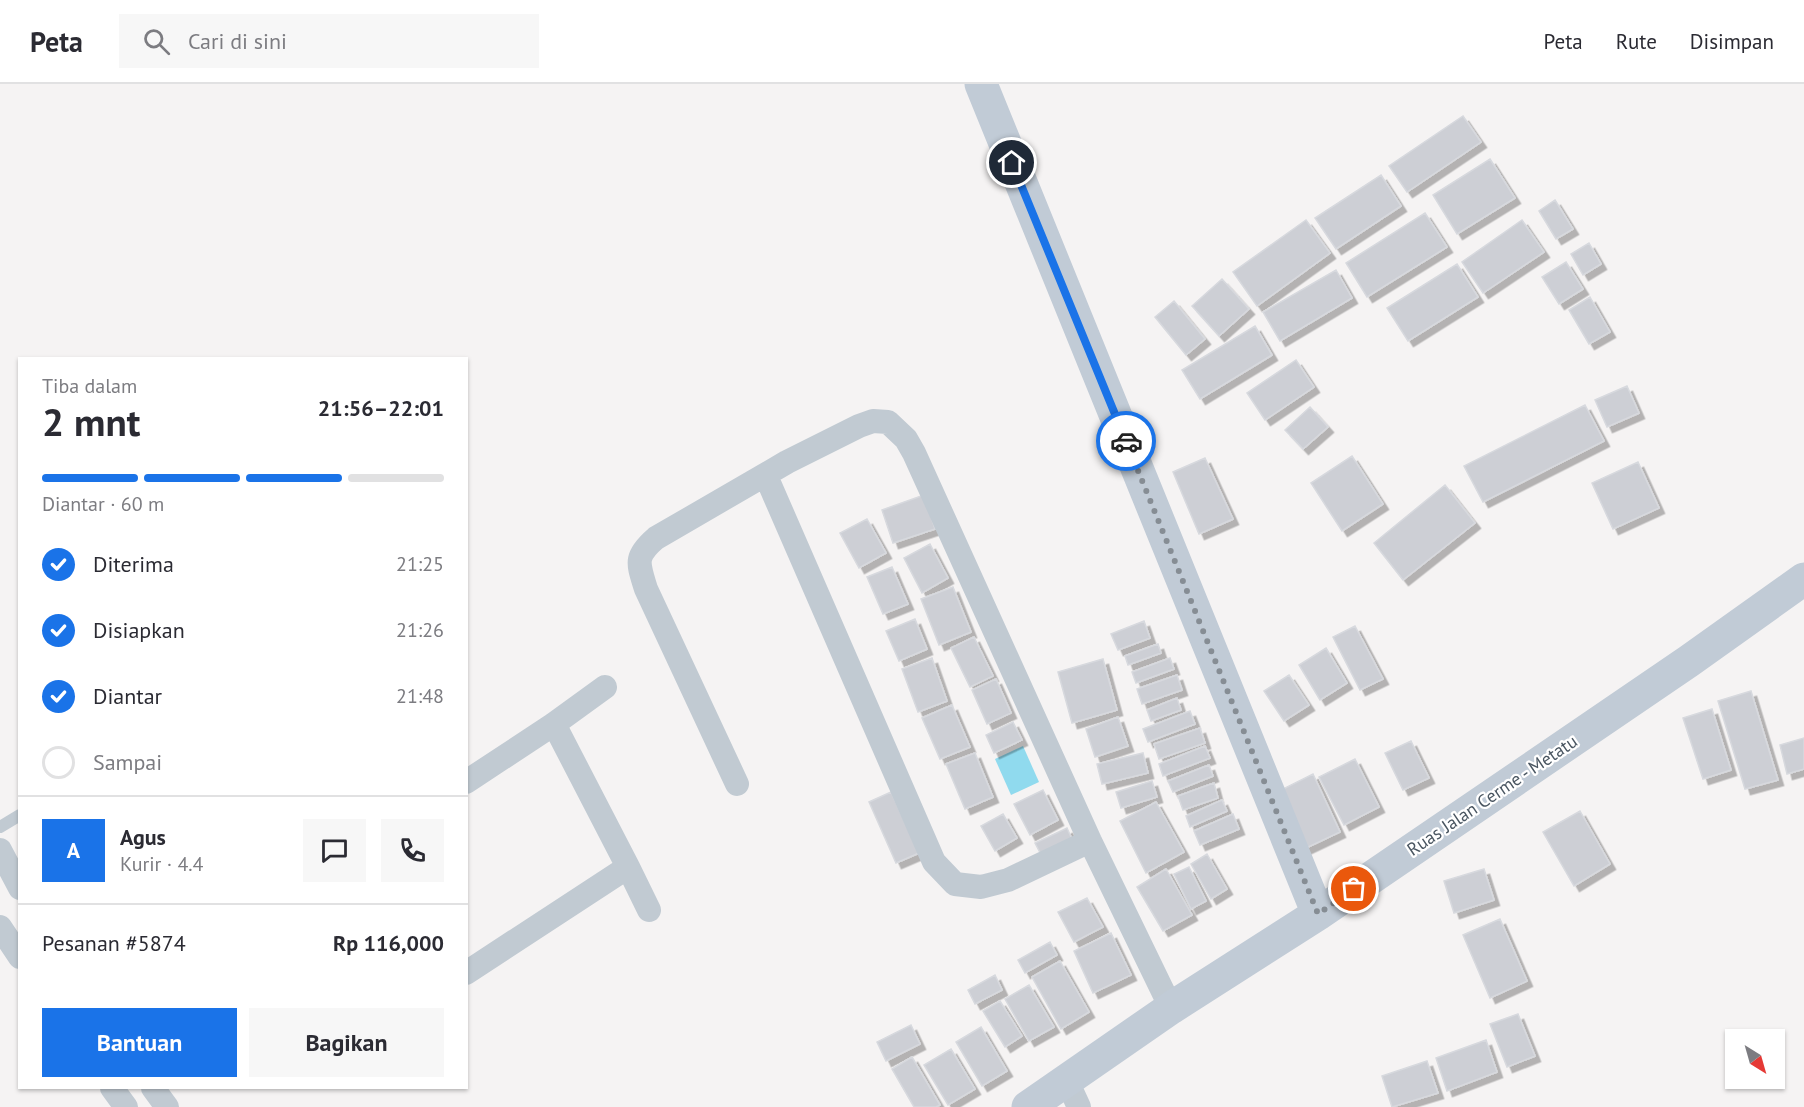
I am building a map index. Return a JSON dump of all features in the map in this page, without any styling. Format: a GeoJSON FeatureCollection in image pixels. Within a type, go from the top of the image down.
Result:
{"type":"FeatureCollection","features":[{"type":"Feature","properties":{"kind":"main road"},"geometry":{"type":"LineString","coordinates":[[981,84],[1318,914]]}},
{"type":"Feature","properties":{"kind":"main road","name":"Ruas Jalan Cerme - Metatu"},"geometry":{"type":"LineString","coordinates":[[1028,1107],[1073,1094],[1171,1008],[1318,914],[1689,661],[1804,579]]}},
{"type":"Feature","properties":{"kind":"street"},"geometry":{"type":"LineString","coordinates":[[737,784],[646,589],[638,563],[643,549],[656,538],[787,462],[859,426],[873,422],[888,422],[906,439],[1090,842],[1171,1008]]}},
{"type":"Feature","properties":{"kind":"street"},"geometry":{"type":"LineString","coordinates":[[766,476],[934,862],[955,884],[981,887],[1008,880],[1090,842]]}},
{"type":"Feature","properties":{"kind":"street"},"geometry":{"type":"LineString","coordinates":[[468,781],[605,687]]}},
{"type":"Feature","properties":{"kind":"street"},"geometry":{"type":"LineString","coordinates":[[554,724],[649,910]]}},
{"type":"Feature","properties":{"kind":"street"},"geometry":{"type":"LineString","coordinates":[[0,850],[18,884]]}},
{"type":"Feature","properties":{"kind":"street"},"geometry":{"type":"LineString","coordinates":[[468,972],[628,867]]}},
{"type":"Feature","properties":{"kind":"street"},"geometry":{"type":"LineString","coordinates":[[0,927],[18,954]]}},
{"type":"Feature","properties":{"kind":"street"},"geometry":{"type":"LineString","coordinates":[[113,1089],[126,1107]]}},
{"type":"Feature","properties":{"kind":"street"},"geometry":{"type":"LineString","coordinates":[[154,1089],[166,1107]]}},
{"type":"Feature","properties":{"kind":"lane"},"geometry":{"type":"LineString","coordinates":[[0,827],[18,816]]}},
{"type":"Feature","properties":{"kind":"water"},"geometry":{"type":"Polygon","coordinates":[[[1023,746],[1039,782],[1011,795],[995,759],[1023,746]]]}},
{"type":"Feature","properties":{"kind":"building"},"geometry":{"type":"Polygon","coordinates":[[[1463,116],[1481,142],[1407,192],[1389,166],[1463,116]]]}},
{"type":"Feature","properties":{"kind":"building"},"geometry":{"type":"Polygon","coordinates":[[[1490,159],[1515,198],[1457,234],[1433,195],[1490,159]]]}},
{"type":"Feature","properties":{"kind":"building"},"geometry":{"type":"Polygon","coordinates":[[[1381,175],[1401,206],[1336,249],[1315,218],[1381,175]]]}},
{"type":"Feature","properties":{"kind":"building"},"geometry":{"type":"Polygon","coordinates":[[[1555,200],[1573,229],[1556,239],[1539,211],[1555,200]]]}},
{"type":"Feature","properties":{"kind":"building"},"geometry":{"type":"Polygon","coordinates":[[[1425,213],[1447,247],[1367,297],[1346,263],[1425,213]]]}},
{"type":"Feature","properties":{"kind":"building"},"geometry":{"type":"Polygon","coordinates":[[[1306,220],[1330,253],[1257,306],[1233,272],[1306,220]]]}},
{"type":"Feature","properties":{"kind":"building"},"geometry":{"type":"Polygon","coordinates":[[[1522,220],[1544,252],[1483,293],[1462,262],[1522,220]]]}},
{"type":"Feature","properties":{"kind":"building"},"geometry":{"type":"Polygon","coordinates":[[[1589,243],[1601,264],[1583,275],[1571,254],[1589,243]]]}},
{"type":"Feature","properties":{"kind":"building"},"geometry":{"type":"Polygon","coordinates":[[[1566,262],[1583,289],[1559,304],[1542,277],[1566,262]]]}},
{"type":"Feature","properties":{"kind":"building"},"geometry":{"type":"Polygon","coordinates":[[[1457,264],[1478,297],[1408,341],[1387,308],[1457,264]]]}},
{"type":"Feature","properties":{"kind":"building"},"geometry":{"type":"Polygon","coordinates":[[[1336,270],[1352,298],[1280,341],[1263,312],[1336,270]]]}},
{"type":"Feature","properties":{"kind":"building"},"geometry":{"type":"Polygon","coordinates":[[[1222,279],[1249,309],[1219,336],[1192,306],[1222,279]]]}},
{"type":"Feature","properties":{"kind":"building"},"geometry":{"type":"Polygon","coordinates":[[[1590,297],[1610,332],[1589,344],[1569,310],[1590,297]]]}},
{"type":"Feature","properties":{"kind":"building"},"geometry":{"type":"Polygon","coordinates":[[[1174,301],[1205,339],[1186,355],[1155,317],[1174,301]]]}},
{"type":"Feature","properties":{"kind":"building"},"geometry":{"type":"Polygon","coordinates":[[[1255,326],[1272,355],[1200,399],[1182,370],[1255,326]]]}},
{"type":"Feature","properties":{"kind":"building"},"geometry":{"type":"Polygon","coordinates":[[[1296,360],[1314,387],[1265,420],[1247,393],[1296,360]]]}},
{"type":"Feature","properties":{"kind":"building"},"geometry":{"type":"Polygon","coordinates":[[[1627,386],[1639,413],[1607,427],[1595,400],[1627,386]]]}},
{"type":"Feature","properties":{"kind":"building"},"geometry":{"type":"Polygon","coordinates":[[[1585,405],[1604,441],[1483,502],[1464,466],[1585,405]]]}},
{"type":"Feature","properties":{"kind":"building"},"geometry":{"type":"Polygon","coordinates":[[[1310,407],[1328,427],[1303,449],[1285,430],[1310,407]]]}},
{"type":"Feature","properties":{"kind":"building"},"geometry":{"type":"Polygon","coordinates":[[[1352,456],[1383,504],[1342,531],[1311,483],[1352,456]]]}},
{"type":"Feature","properties":{"kind":"building"},"geometry":{"type":"Polygon","coordinates":[[[1205,458],[1233,519],[1199,534],[1173,472],[1205,458]]]}},
{"type":"Feature","properties":{"kind":"building"},"geometry":{"type":"Polygon","coordinates":[[[1638,462],[1659,508],[1613,529],[1592,483],[1638,462]]]}},
{"type":"Feature","properties":{"kind":"building"},"geometry":{"type":"Polygon","coordinates":[[[1445,485],[1475,523],[1403,580],[1374,543],[1445,485]]]}},
{"type":"Feature","properties":{"kind":"building"},"geometry":{"type":"Polygon","coordinates":[[[924,495],[935,529],[893,543],[882,510],[924,495]]]}},
{"type":"Feature","properties":{"kind":"building"},"geometry":{"type":"Polygon","coordinates":[[[867,519],[886,553],[859,568],[840,533],[867,519]]]}},
{"type":"Feature","properties":{"kind":"building"},"geometry":{"type":"Polygon","coordinates":[[[930,544],[948,578],[922,593],[904,558],[930,544]]]}},
{"type":"Feature","properties":{"kind":"building"},"geometry":{"type":"Polygon","coordinates":[[[892,567],[908,604],[883,614],[867,577],[892,567]]]}},
{"type":"Feature","properties":{"kind":"building"},"geometry":{"type":"Polygon","coordinates":[[[953,587],[971,632],[939,645],[921,599],[953,587]]]}},
{"type":"Feature","properties":{"kind":"building"},"geometry":{"type":"Polygon","coordinates":[[[915,619],[927,649],[899,661],[886,631],[915,619]]]}},
{"type":"Feature","properties":{"kind":"building"},"geometry":{"type":"Polygon","coordinates":[[[1144,621],[1150,638],[1118,650],[1111,634],[1144,621]]]}},
{"type":"Feature","properties":{"kind":"building"},"geometry":{"type":"Polygon","coordinates":[[[1355,626],[1383,679],[1360,690],[1333,637],[1355,626]]]}},
{"type":"Feature","properties":{"kind":"building"},"geometry":{"type":"Polygon","coordinates":[[[974,637],[993,676],[970,687],[951,648],[974,637]]]}},
{"type":"Feature","properties":{"kind":"building"},"geometry":{"type":"Polygon","coordinates":[[[1158,644],[1161,653],[1128,665],[1125,656],[1158,644]]]}},
{"type":"Feature","properties":{"kind":"building"},"geometry":{"type":"Polygon","coordinates":[[[1326,648],[1347,683],[1320,700],[1299,665],[1326,648]]]}},
{"type":"Feature","properties":{"kind":"building"},"geometry":{"type":"Polygon","coordinates":[[[932,658],[947,701],[918,712],[902,669],[932,658]]]}},
{"type":"Feature","properties":{"kind":"building"},"geometry":{"type":"Polygon","coordinates":[[[1170,658],[1174,669],[1136,683],[1132,672],[1170,658]]]}},
{"type":"Feature","properties":{"kind":"building"},"geometry":{"type":"Polygon","coordinates":[[[1103,659],[1117,710],[1072,723],[1058,672],[1103,659]]]}},
{"type":"Feature","properties":{"kind":"building"},"geometry":{"type":"Polygon","coordinates":[[[1177,675],[1182,690],[1142,704],[1137,689],[1177,675]]]}},
{"type":"Feature","properties":{"kind":"building"},"geometry":{"type":"Polygon","coordinates":[[[1289,675],[1309,705],[1284,721],[1264,691],[1289,675]]]}},
{"type":"Feature","properties":{"kind":"building"},"geometry":{"type":"Polygon","coordinates":[[[996,679],[1011,713],[987,724],[972,690],[996,679]]]}},
{"type":"Feature","properties":{"kind":"building"},"geometry":{"type":"Polygon","coordinates":[[[1751,691],[1778,780],[1745,789],[1718,701],[1751,691]]]}},
{"type":"Feature","properties":{"kind":"building"},"geometry":{"type":"Polygon","coordinates":[[[1177,698],[1181,710],[1151,721],[1147,710],[1177,698]]]}},
{"type":"Feature","properties":{"kind":"building"},"geometry":{"type":"Polygon","coordinates":[[[952,705],[970,747],[940,759],[922,718],[952,705]]]}},
{"type":"Feature","properties":{"kind":"building"},"geometry":{"type":"Polygon","coordinates":[[[1712,709],[1731,770],[1703,779],[1683,718],[1712,709]]]}},
{"type":"Feature","properties":{"kind":"building"},"geometry":{"type":"Polygon","coordinates":[[[1190,711],[1195,724],[1148,742],[1143,729],[1190,711]]]}},
{"type":"Feature","properties":{"kind":"building"},"geometry":{"type":"Polygon","coordinates":[[[1118,717],[1128,746],[1095,757],[1086,729],[1118,717]]]}},
{"type":"Feature","properties":{"kind":"building"},"geometry":{"type":"Polygon","coordinates":[[[1013,722],[1022,740],[994,753],[986,735],[1013,722]]]}},
{"type":"Feature","properties":{"kind":"building"},"geometry":{"type":"Polygon","coordinates":[[[1200,728],[1205,743],[1159,759],[1154,744],[1200,728]]]}},
{"type":"Feature","properties":{"kind":"building"},"geometry":{"type":"Polygon","coordinates":[[[1804,738],[1804,769],[1787,774],[1780,745],[1804,738]]]}},
{"type":"Feature","properties":{"kind":"building"},"geometry":{"type":"Polygon","coordinates":[[[1411,741],[1429,778],[1403,790],[1385,753],[1411,741]]]}},
{"type":"Feature","properties":{"kind":"building"},"geometry":{"type":"Polygon","coordinates":[[[1205,746],[1210,758],[1163,776],[1159,764],[1205,746]]]}},
{"type":"Feature","properties":{"kind":"building"},"geometry":{"type":"Polygon","coordinates":[[[975,753],[993,797],[965,809],[946,764],[975,753]]]}},
{"type":"Feature","properties":{"kind":"building"},"geometry":{"type":"Polygon","coordinates":[[[1143,753],[1148,773],[1102,784],[1097,764],[1143,753]]]}},
{"type":"Feature","properties":{"kind":"building"},"geometry":{"type":"Polygon","coordinates":[[[1355,759],[1379,807],[1344,825],[1319,777],[1355,759]]]}},
{"type":"Feature","properties":{"kind":"building"},"geometry":{"type":"Polygon","coordinates":[[[1209,765],[1213,776],[1173,792],[1168,781],[1209,765]]]}},
{"type":"Feature","properties":{"kind":"building"},"geometry":{"type":"Polygon","coordinates":[[[1313,774],[1340,832],[1304,849],[1277,792],[1313,774]]]}},
{"type":"Feature","properties":{"kind":"building"},"geometry":{"type":"Polygon","coordinates":[[[1152,781],[1157,797],[1121,808],[1116,792],[1152,781]]]}},
{"type":"Feature","properties":{"kind":"building"},"geometry":{"type":"Polygon","coordinates":[[[1214,783],[1218,798],[1183,810],[1178,796],[1214,783]]]}},
{"type":"Feature","properties":{"kind":"building"},"geometry":{"type":"Polygon","coordinates":[[[1043,790],[1058,820],[1030,835],[1014,804],[1043,790]]]}},
{"type":"Feature","properties":{"kind":"building"},"geometry":{"type":"Polygon","coordinates":[[[891,792],[919,853],[896,863],[869,802],[891,792]]]}},
{"type":"Feature","properties":{"kind":"building"},"geometry":{"type":"Polygon","coordinates":[[[1222,800],[1227,811],[1190,827],[1186,816],[1222,800]]]}},
{"type":"Feature","properties":{"kind":"building"},"geometry":{"type":"Polygon","coordinates":[[[1156,802],[1184,852],[1146,873],[1120,821],[1156,802]]]}},
{"type":"Feature","properties":{"kind":"building"},"geometry":{"type":"Polygon","coordinates":[[[1580,811],[1610,864],[1574,886],[1543,832],[1580,811]]]}},
{"type":"Feature","properties":{"kind":"building"},"geometry":{"type":"Polygon","coordinates":[[[1003,814],[1017,838],[995,851],[981,826],[1003,814]]]}},
{"type":"Feature","properties":{"kind":"building"},"geometry":{"type":"Polygon","coordinates":[[[1233,814],[1239,829],[1200,845],[1194,831],[1233,814]]]}},
{"type":"Feature","properties":{"kind":"building"},"geometry":{"type":"Polygon","coordinates":[[[1067,828],[1075,846],[1044,860],[1035,843],[1067,828]]]}},
{"type":"Feature","properties":{"kind":"building"},"geometry":{"type":"Polygon","coordinates":[[[1207,854],[1227,889],[1211,899],[1191,864],[1207,854]]]}},
{"type":"Feature","properties":{"kind":"building"},"geometry":{"type":"Polygon","coordinates":[[[1189,867],[1206,901],[1191,909],[1174,874],[1189,867]]]}},
{"type":"Feature","properties":{"kind":"building"},"geometry":{"type":"Polygon","coordinates":[[[1166,869],[1192,915],[1163,931],[1137,887],[1166,869]]]}},
{"type":"Feature","properties":{"kind":"building"},"geometry":{"type":"Polygon","coordinates":[[[1484,869],[1494,900],[1454,913],[1444,881],[1484,869]]]}},
{"type":"Feature","properties":{"kind":"building"},"geometry":{"type":"Polygon","coordinates":[[[1087,898],[1103,927],[1074,942],[1058,912],[1087,898]]]}},
{"type":"Feature","properties":{"kind":"building"},"geometry":{"type":"Polygon","coordinates":[[[1500,919],[1527,981],[1490,998],[1463,935],[1500,919]]]}},
{"type":"Feature","properties":{"kind":"building"},"geometry":{"type":"Polygon","coordinates":[[[1111,933],[1131,975],[1093,993],[1074,951],[1111,933]]]}},
{"type":"Feature","properties":{"kind":"building"},"geometry":{"type":"Polygon","coordinates":[[[1050,942],[1057,955],[1025,973],[1018,960],[1050,942]]]}},
{"type":"Feature","properties":{"kind":"building"},"geometry":{"type":"Polygon","coordinates":[[[1060,961],[1089,1012],[1061,1029],[1032,977],[1060,961]]]}},
{"type":"Feature","properties":{"kind":"building"},"geometry":{"type":"Polygon","coordinates":[[[995,975],[1002,990],[975,1004],[968,990],[995,975]]]}},
{"type":"Feature","properties":{"kind":"building"},"geometry":{"type":"Polygon","coordinates":[[[1029,985],[1054,1027],[1029,1041],[1005,999],[1029,985]]]}},
{"type":"Feature","properties":{"kind":"building"},"geometry":{"type":"Polygon","coordinates":[[[1000,1001],[1022,1036],[1005,1047],[983,1011],[1000,1001]]]}},
{"type":"Feature","properties":{"kind":"building"},"geometry":{"type":"Polygon","coordinates":[[[1518,1014],[1535,1056],[1507,1067],[1490,1024],[1518,1014]]]}},
{"type":"Feature","properties":{"kind":"building"},"geometry":{"type":"Polygon","coordinates":[[[911,1025],[920,1044],[886,1061],[877,1042],[911,1025]]]}},
{"type":"Feature","properties":{"kind":"building"},"geometry":{"type":"Polygon","coordinates":[[[981,1027],[1007,1071],[982,1086],[956,1042],[981,1027]]]}},
{"type":"Feature","properties":{"kind":"building"},"geometry":{"type":"Polygon","coordinates":[[[1486,1040],[1497,1072],[1447,1091],[1436,1058],[1486,1040]]]}},
{"type":"Feature","properties":{"kind":"building"},"geometry":{"type":"Polygon","coordinates":[[[951,1049],[975,1089],[948,1105],[924,1065],[951,1049]]]}},
{"type":"Feature","properties":{"kind":"building"},"geometry":{"type":"Polygon","coordinates":[[[912,1057],[940,1105],[914,1107],[892,1069],[912,1057]]]}},
{"type":"Feature","properties":{"kind":"building"},"geometry":{"type":"Polygon","coordinates":[[[1427,1061],[1438,1093],[1392,1107],[1382,1076],[1427,1061]]]}},
{"type":"Feature","properties":{"kind":"way so far"},"geometry":{"type":"LineString","coordinates":[[1126,441],[1318,914],[1354,889]]}},
{"type":"Feature","properties":{"kind":"route"},"geometry":{"type":"LineString","coordinates":[[1012,163],[1126,441]]}}]}
